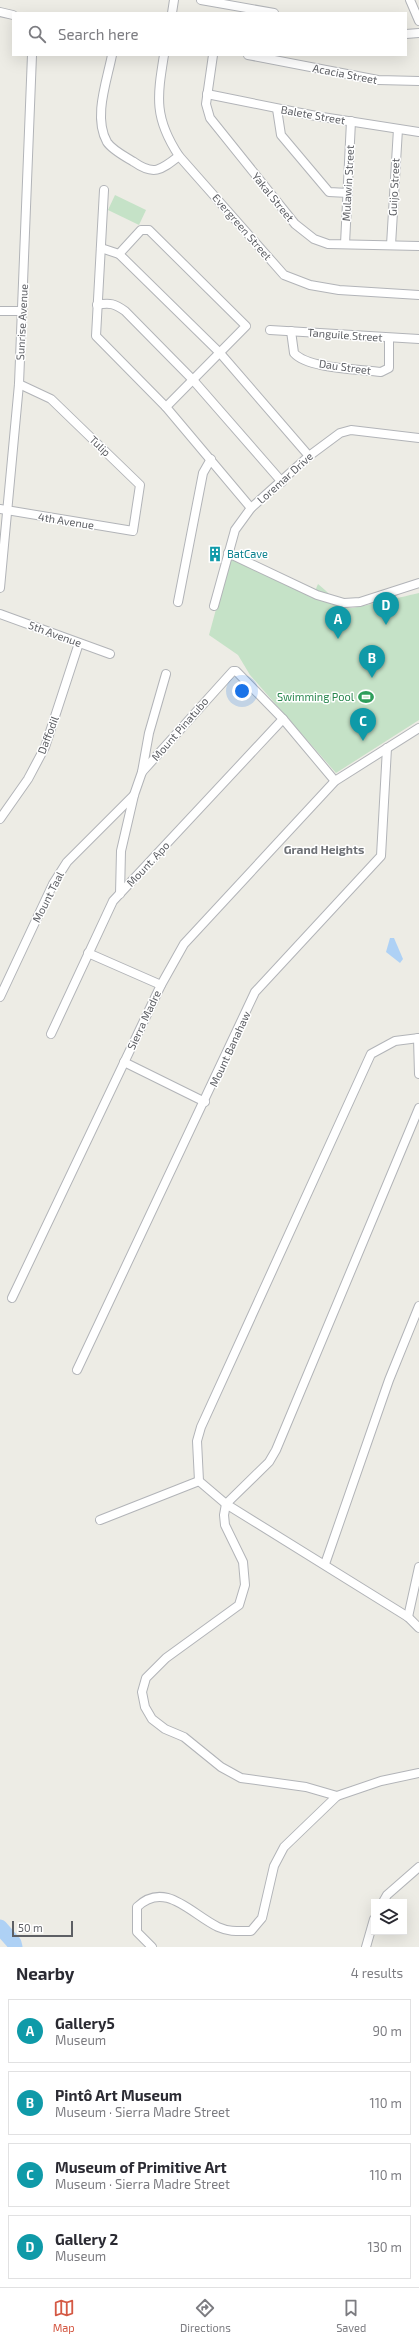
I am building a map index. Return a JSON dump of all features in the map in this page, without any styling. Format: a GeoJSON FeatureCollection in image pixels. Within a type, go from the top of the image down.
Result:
{"type":"FeatureCollection","features":[{"type":"Feature","properties":{"kind":"street"},"geometry":{"type":"LineString","coordinates":[[172,12],[174,0]]}},
{"type":"Feature","properties":{"kind":"street"},"geometry":{"type":"LineString","coordinates":[[201,0],[268,12]]}},
{"type":"Feature","properties":{"kind":"street"},"geometry":{"type":"LineString","coordinates":[[410,0],[419,21]]}},
{"type":"Feature","properties":{"kind":"street"},"geometry":{"type":"LineString","coordinates":[[0,12],[12,15]]}},
{"type":"Feature","properties":{"kind":"street"},"geometry":{"type":"LineString","coordinates":[[407,34],[419,34]]}},
{"type":"Feature","properties":{"kind":"street","name":"Sunrise Avenue"},"geometry":{"type":"LineString","coordinates":[[0,588],[3,510],[19,384],[32,56]]}},
{"type":"Feature","properties":{"kind":"street"},"geometry":{"type":"LineString","coordinates":[[112,56],[101,114],[102,130],[108,143],[142,168],[155,171],[164,168],[179,156]]}},
{"type":"Feature","properties":{"kind":"street","name":"Evergreen Street"},"geometry":{"type":"LineString","coordinates":[[164,56],[158,92],[161,121],[166,137],[179,156],[284,275],[310,285],[339,290],[419,295]]}},
{"type":"Feature","properties":{"kind":"street","name":"Yakal Street"},"geometry":{"type":"LineString","coordinates":[[213,56],[206,104],[210,118],[295,224],[314,239],[328,244],[419,246]]}},
{"type":"Feature","properties":{"kind":"street","name":"Acacia Street"},"geometry":{"type":"LineString","coordinates":[[253,56],[378,80],[419,81]]}},
{"type":"Feature","properties":{"kind":"street","name":"Balete Street"},"geometry":{"type":"LineString","coordinates":[[207,94],[277,109],[419,132]]}},
{"type":"Feature","properties":{"kind":"street"},"geometry":{"type":"LineString","coordinates":[[277,109],[281,136],[329,192],[348,193]]}},
{"type":"Feature","properties":{"kind":"street","name":"Mulawin Street"},"geometry":{"type":"LineString","coordinates":[[345,244],[351,121]]}},
{"type":"Feature","properties":{"kind":"street","name":"Guijo Street"},"geometry":{"type":"LineString","coordinates":[[391,245],[398,129]]}},
{"type":"Feature","properties":{"kind":"street"},"geometry":{"type":"LineString","coordinates":[[104,190],[96,336],[166,407],[251,508]]}},
{"type":"Feature","properties":{"kind":"street"},"geometry":{"type":"LineString","coordinates":[[119,254],[141,230],[145,228],[149,230],[246,326],[166,407]]}},
{"type":"Feature","properties":{"kind":"street"},"geometry":{"type":"LineString","coordinates":[[101,248],[119,254],[220,353],[309,456]]}},
{"type":"Feature","properties":{"kind":"street"},"geometry":{"type":"LineString","coordinates":[[97,305],[109,303],[116,304],[125,311],[193,380],[282,482]]}},
{"type":"Feature","properties":{"kind":"street"},"geometry":{"type":"LineString","coordinates":[[0,311],[23,311]]}},
{"type":"Feature","properties":{"kind":"street","name":"Tanguile Street"},"geometry":{"type":"LineString","coordinates":[[270,330],[419,339]]}},
{"type":"Feature","properties":{"kind":"street","name":"Dau Street"},"geometry":{"type":"LineString","coordinates":[[291,331],[294,353],[315,364],[382,372],[389,368],[389,338]]}},
{"type":"Feature","properties":{"kind":"street","name":"Tulip"},"geometry":{"type":"LineString","coordinates":[[19,384],[51,399],[140,485],[133,531]]}},
{"type":"Feature","properties":{"kind":"street","name":"Loremar Drive"},"geometry":{"type":"LineString","coordinates":[[214,606],[235,530],[251,508],[282,482],[309,456],[340,433],[351,430],[419,438]]}},
{"type":"Feature","properties":{"kind":"street"},"geometry":{"type":"LineString","coordinates":[[178,602],[203,473],[211,459]]}},
{"type":"Feature","properties":{"kind":"street","name":"4th Avenue"},"geometry":{"type":"LineString","coordinates":[[3,510],[133,531]]}},
{"type":"Feature","properties":{"kind":"street"},"geometry":{"type":"LineString","coordinates":[[228,553],[317,595],[344,603],[360,602],[419,583]]}},
{"type":"Feature","properties":{"kind":"street","name":"5th Avenue"},"geometry":{"type":"LineString","coordinates":[[0,614],[110,654]]}},
{"type":"Feature","properties":{"kind":"street","name":"Daffodil"},"geometry":{"type":"LineString","coordinates":[[0,819],[28,779],[45,747],[79,643]]}},
{"type":"Feature","properties":{"kind":"street","name":"Mount Pinatubo"},"geometry":{"type":"LineString","coordinates":[[120,894],[121,851],[134,795],[142,772],[229,674],[236,672],[283,719]]}},
{"type":"Feature","properties":{"kind":"street"},"geometry":{"type":"LineString","coordinates":[[142,772],[148,739],[166,674]]}},
{"type":"Feature","properties":{"kind":"street"},"geometry":{"type":"LineString","coordinates":[[283,719],[335,781]]}},
{"type":"Feature","properties":{"kind":"street","name":"Mount. Apo"},"geometry":{"type":"LineString","coordinates":[[50,1034],[113,901],[283,719]]}},
{"type":"Feature","properties":{"kind":"street","name":"Sierra Madre"},"geometry":{"type":"LineString","coordinates":[[12,1298],[161,985],[184,944],[335,781],[419,728]]}},
{"type":"Feature","properties":{"kind":"street","name":"Mount Banahaw"},"geometry":{"type":"LineString","coordinates":[[77,1370],[205,1102],[255,992],[381,856],[387,748]]}},
{"type":"Feature","properties":{"kind":"street","name":"Mount Taal"},"geometry":{"type":"LineString","coordinates":[[0,997],[53,884],[67,862],[134,795]]}},
{"type":"Feature","properties":{"kind":"street"},"geometry":{"type":"LineString","coordinates":[[88,953],[161,985]]}},
{"type":"Feature","properties":{"kind":"street"},"geometry":{"type":"LineString","coordinates":[[419,1074],[418,1038],[395,1041],[371,1054],[201,1427],[197,1441],[199,1481],[226,1504],[325,1564],[408,1617],[419,1628]]}},
{"type":"Feature","properties":{"kind":"street"},"geometry":{"type":"LineString","coordinates":[[124,1062],[205,1102]]}},
{"type":"Feature","properties":{"kind":"street"},"geometry":{"type":"LineString","coordinates":[[338,1796],[306,1787],[241,1778],[221,1767],[184,1737],[165,1729],[152,1719],[145,1707],[142,1692],[146,1678],[166,1658],[239,1605],[245,1585],[243,1562],[225,1525],[224,1515],[226,1504],[269,1462],[276,1450],[419,1108]]}},
{"type":"Feature","properties":{"kind":"street"},"geometry":{"type":"LineString","coordinates":[[325,1564],[389,1380],[419,1306]]}},
{"type":"Feature","properties":{"kind":"street"},"geometry":{"type":"LineString","coordinates":[[100,1520],[199,1481]]}},
{"type":"Feature","properties":{"kind":"street"},"geometry":{"type":"LineString","coordinates":[[408,1617],[418,1579],[419,1567]]}},
{"type":"Feature","properties":{"kind":"street"},"geometry":{"type":"LineString","coordinates":[[152,1947],[137,1932],[138,1907],[146,1899],[160,1896],[176,1901],[218,1927],[234,1932],[251,1931],[262,1918],[274,1866],[284,1847],[338,1796],[382,1781],[419,1773]]}},
{"type":"Feature","properties":{"kind":"street"},"geometry":{"type":"LineString","coordinates":[[385,1899],[387,1895],[419,1867]]}},
{"type":"Feature","properties":{"kind":"street"},"geometry":{"type":"LineString","coordinates":[[366,1947],[371,1930]]}},
{"type":"Feature","properties":{"kind":"green space"},"geometry":{"type":"Polygon","coordinates":[[[115,195],[146,210],[139,225],[108,210],[115,195]]]}},
{"type":"Feature","properties":{"kind":"green space"},"geometry":{"type":"Polygon","coordinates":[[[231,554],[312,598],[318,584],[337,601],[350,608],[419,593],[419,720],[336,773],[250,675],[238,655],[209,635],[231,554]]]}},
{"type":"Feature","properties":{"kind":"water"},"geometry":{"type":"Polygon","coordinates":[[[390,938],[394,938],[403,959],[400,963],[386,952],[390,938]]]}},
{"type":"Feature","properties":{"kind":"waterway"},"geometry":{"type":"LineString","coordinates":[[0,1927],[14,1943],[15,1947]]}},
{"type":"Feature","properties":{"kind":"place","name":"BatCave"},"geometry":{"type":"Point","coordinates":[215,554]}},
{"type":"Feature","properties":{"kind":"place","name":"Gallery 2"},"geometry":{"type":"Point","coordinates":[386,625]}},
{"type":"Feature","properties":{"kind":"place","name":"Gallery5"},"geometry":{"type":"Point","coordinates":[338,639]}},
{"type":"Feature","properties":{"kind":"place","name":"Pintô Art Museum"},"geometry":{"type":"Point","coordinates":[372,678]}},
{"type":"Feature","properties":{"kind":"place","name":"Swimming Pool"},"geometry":{"type":"Point","coordinates":[366,697]}},
{"type":"Feature","properties":{"kind":"place","name":"Museum of Primitive Art"},"geometry":{"type":"Point","coordinates":[363,741]}},
{"type":"Feature","properties":{"kind":"district","name":"Grand Heights"},"geometry":{"type":"Point","coordinates":[324,850]}}]}
